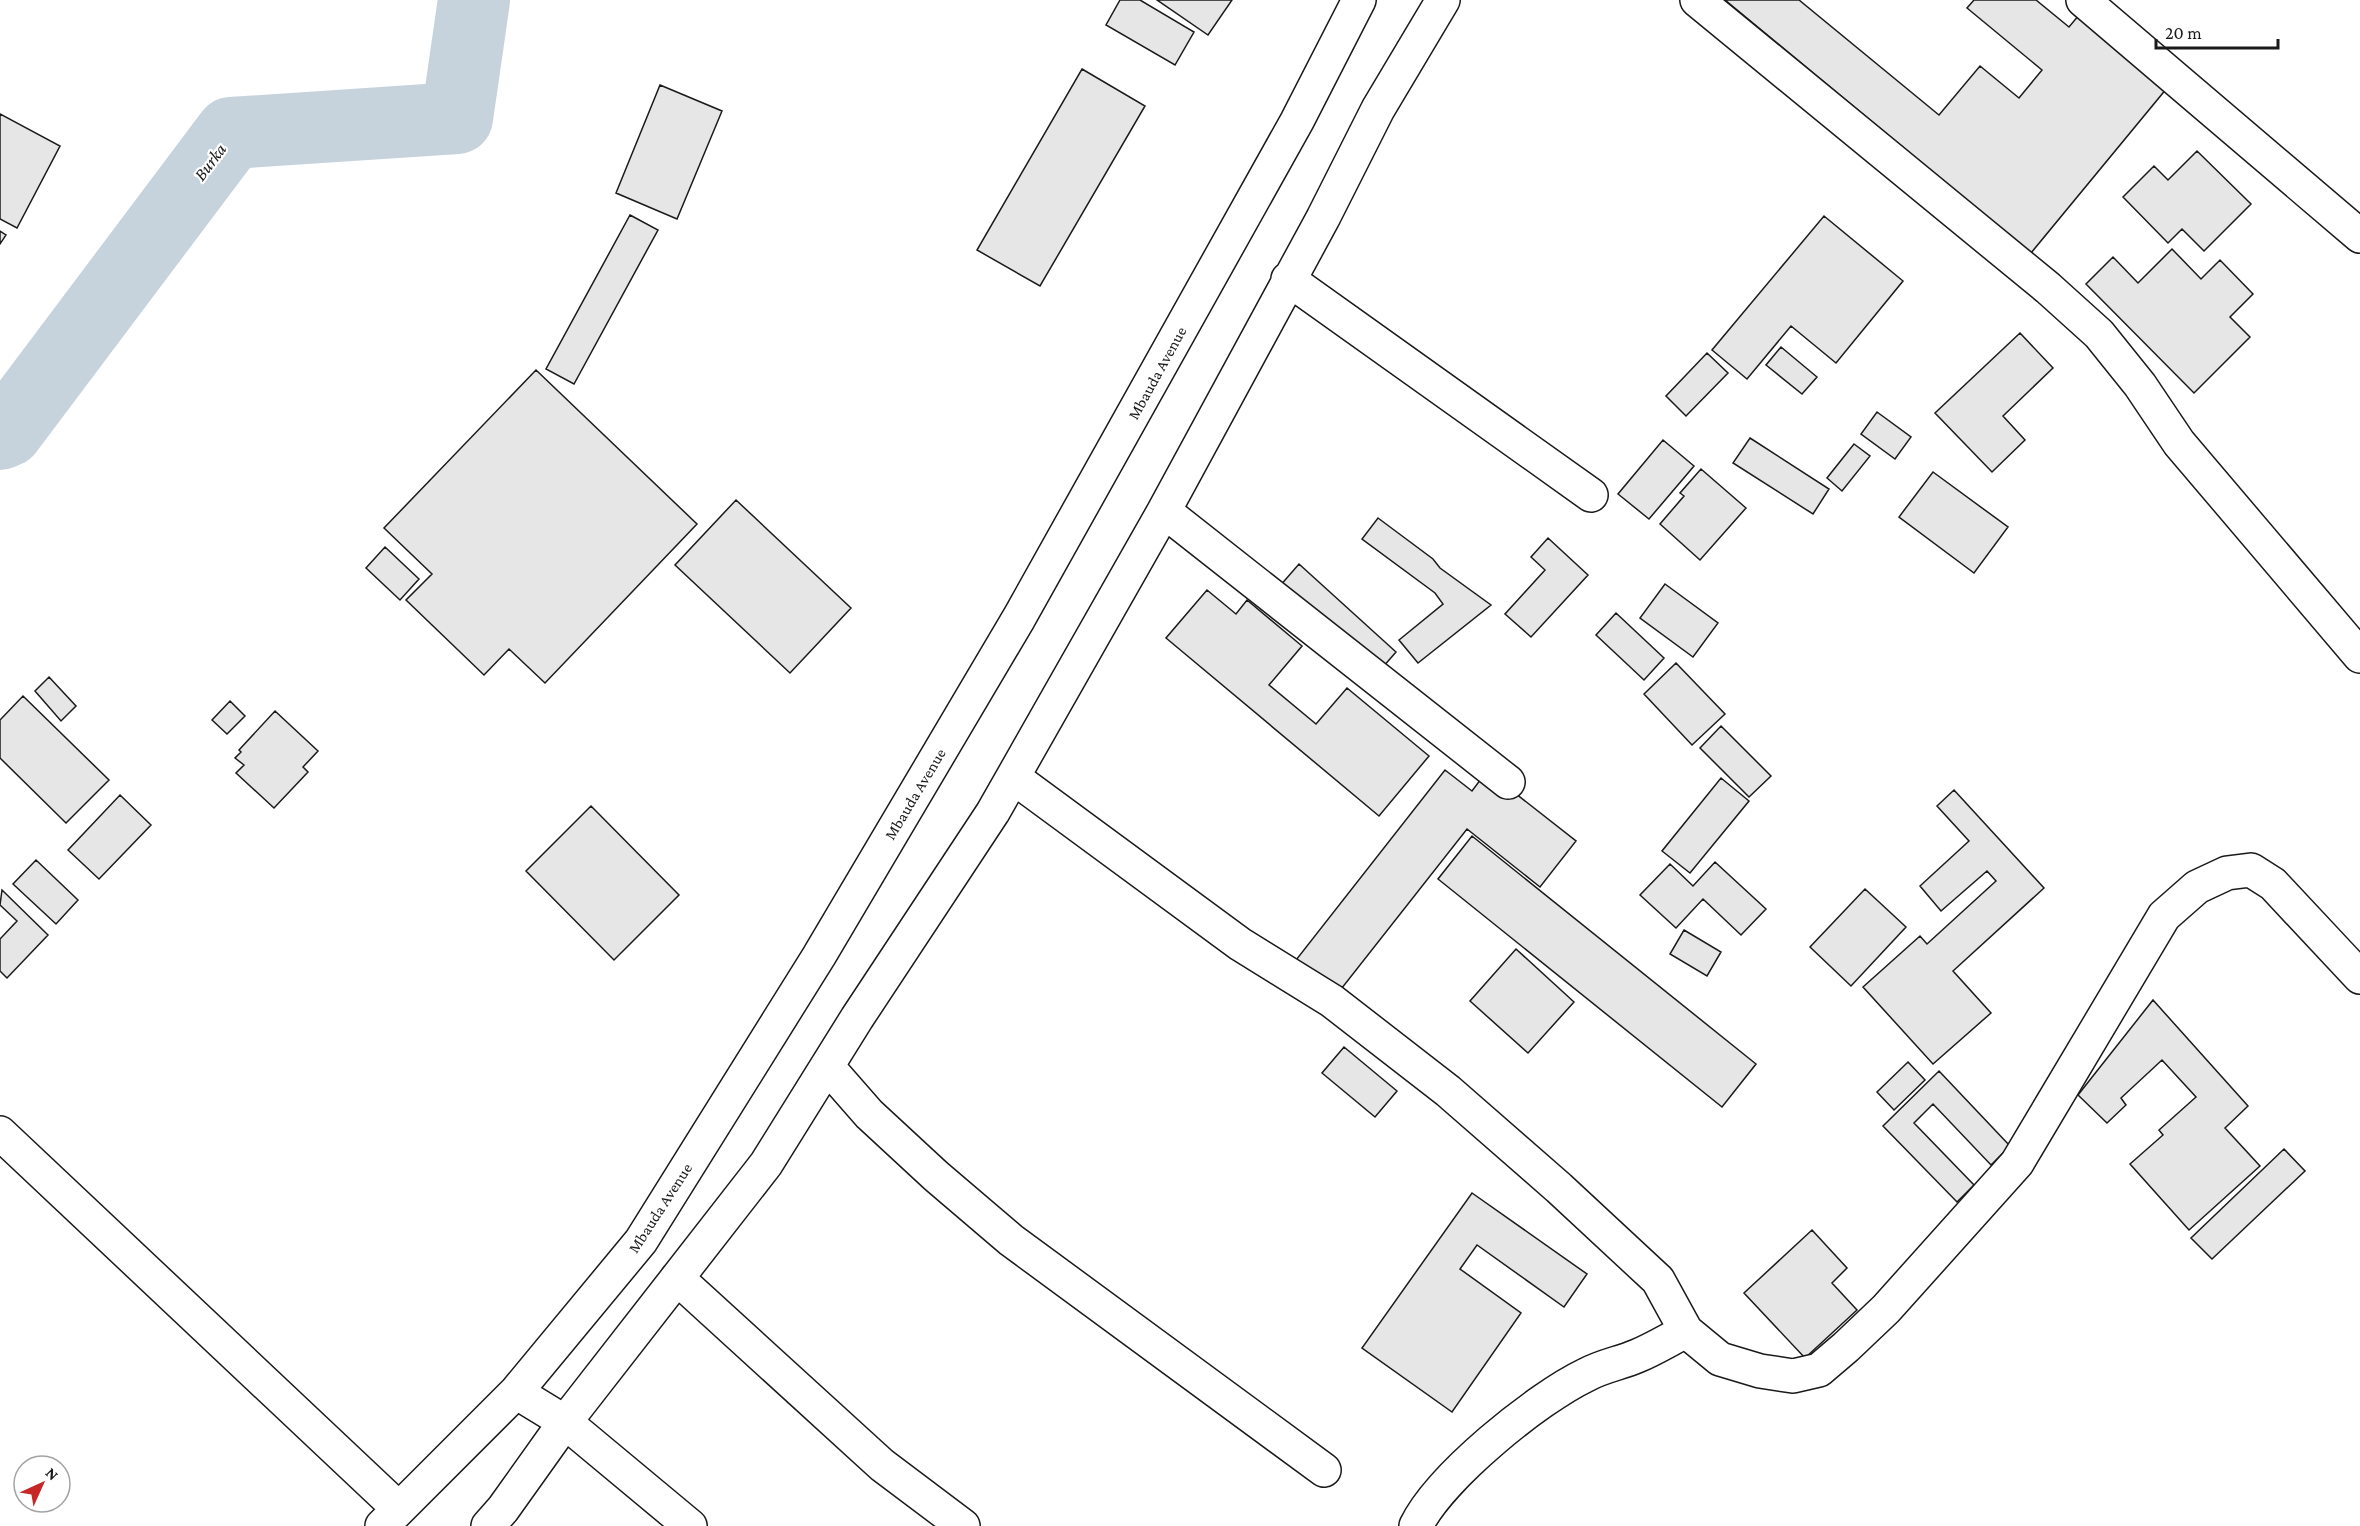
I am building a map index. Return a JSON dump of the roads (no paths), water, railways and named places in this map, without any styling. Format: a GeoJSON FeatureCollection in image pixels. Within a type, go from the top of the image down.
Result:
{"type":"FeatureCollection","features":[{"type":"Feature","properties":{"kind":"street","name":"Mbauda Avenue"},"geometry":{"type":"LineString","coordinates":[[390,1517],[516,1392],[640,1241],[819,956],[1019,618],[1292,131],[1359,0]]}},
{"type":"Feature","properties":{"kind":"street"},"geometry":{"type":"LineString","coordinates":[[488,1526],[503,1509],[565,1422],[766,1164],[827,1066],[993,812],[1164,511],[1323,218],[1378,109],[1443,0]]}},
{"type":"Feature","properties":{"kind":"street"},"geometry":{"type":"LineString","coordinates":[[1697,0],[2048,288],[2099,333],[2140,385],[2179,443],[2360,656]]}},
{"type":"Feature","properties":{"kind":"street"},"geometry":{"type":"LineString","coordinates":[[2083,0],[2360,236]]}},
{"type":"Feature","properties":{"kind":"street"},"geometry":{"type":"LineString","coordinates":[[1288,279],[1591,495]]}},
{"type":"Feature","properties":{"kind":"street"},"geometry":{"type":"LineString","coordinates":[[1164,511],[1508,782]]}},
{"type":"Feature","properties":{"kind":"street"},"geometry":{"type":"LineString","coordinates":[[1013,777],[1240,944],[1332,1001],[1448,1091],[1559,1188],[1658,1280],[1686,1331],[1720,1359],[1761,1371],[1793,1377],[1819,1370],[1886,1309],[2018,1163],[2164,915],[2196,887],[2227,873],[2250,870],[2273,885],[2360,977]]}},
{"type":"Feature","properties":{"kind":"street"},"geometry":{"type":"LineString","coordinates":[[827,1066],[869,1114],[936,1176],[1011,1240],[1324,1470]]}},
{"type":"Feature","properties":{"kind":"street"},"geometry":{"type":"LineString","coordinates":[[0,1133],[390,1517]]}},
{"type":"Feature","properties":{"kind":"street"},"geometry":{"type":"LineString","coordinates":[[677,1278],[882,1465],[963,1526]]}},
{"type":"Feature","properties":{"kind":"street"},"geometry":{"type":"LineString","coordinates":[[1416,1526],[1425,1509],[1470,1460],[1534,1408],[1586,1375],[1638,1356],[1686,1331]]}},
{"type":"Feature","properties":{"kind":"street"},"geometry":{"type":"LineString","coordinates":[[516,1392],[565,1422],[690,1526]]}},
{"type":"Feature","properties":{"kind":"waterway","name":"Burka"},"geometry":{"type":"LineString","coordinates":[[0,434],[7,431],[231,133],[457,118],[474,0]]}}]}
